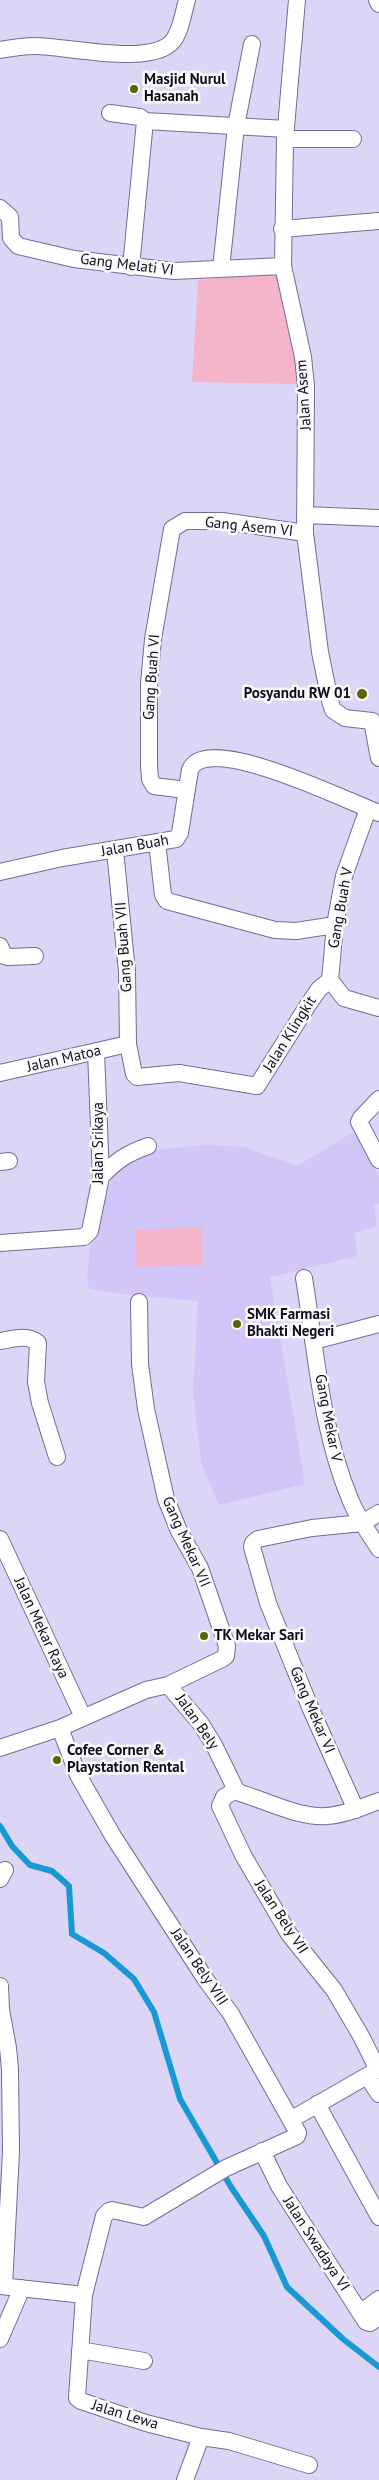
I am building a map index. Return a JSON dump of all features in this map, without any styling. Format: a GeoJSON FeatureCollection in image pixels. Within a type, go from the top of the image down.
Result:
{"type":"FeatureCollection","features":[{"type":"Feature","properties":{"kind":"street"},"geometry":{"type":"LineString","coordinates":[[0,50],[35,46],[130,54],[154,51],[169,45],[176,37],[187,0]]}},
{"type":"Feature","properties":{"kind":"street","name":"Jalan Asem"},"geometry":{"type":"LineString","coordinates":[[297,0],[286,134],[282,229],[283,266],[303,357],[306,386],[304,533],[320,652],[330,701],[333,710],[344,718],[375,721],[379,758]]}},
{"type":"Feature","properties":{"kind":"street"},"geometry":{"type":"LineString","coordinates":[[377,0],[379,4]]}},
{"type":"Feature","properties":{"kind":"street"},"geometry":{"type":"LineString","coordinates":[[221,269],[236,126],[252,44]]}},
{"type":"Feature","properties":{"kind":"street"},"geometry":{"type":"LineString","coordinates":[[110,113],[140,117],[145,121],[236,126],[286,134],[353,139]]}},
{"type":"Feature","properties":{"kind":"street"},"geometry":{"type":"LineString","coordinates":[[131,267],[145,121]]}},
{"type":"Feature","properties":{"kind":"street","name":"Gang Melati VI"},"geometry":{"type":"LineString","coordinates":[[0,208],[10,217],[11,238],[18,246],[74,259],[174,271],[283,266]]}},
{"type":"Feature","properties":{"kind":"street"},"geometry":{"type":"LineString","coordinates":[[282,229],[379,221]]}},
{"type":"Feature","properties":{"kind":"street"},"geometry":{"type":"LineString","coordinates":[[305,515],[379,518]]}},
{"type":"Feature","properties":{"kind":"street","name":"Gang Asem VI"},"geometry":{"type":"LineString","coordinates":[[170,535],[172,529],[184,521],[222,521],[304,533]]}},
{"type":"Feature","properties":{"kind":"street","name":"Gang Buah VI"},"geometry":{"type":"LineString","coordinates":[[170,535],[153,639],[149,684],[149,765],[150,779],[154,786],[186,790]]}},
{"type":"Feature","properties":{"kind":"street","name":"Jalan Buah"},"geometry":{"type":"LineString","coordinates":[[0,872],[62,858],[173,840],[179,836],[186,790],[193,764],[202,759],[209,758],[246,763],[278,771],[373,811]]}},
{"type":"Feature","properties":{"kind":"street","name":"Gang Buah V"},"geometry":{"type":"LineString","coordinates":[[330,980],[335,925],[344,876],[373,811]]}},
{"type":"Feature","properties":{"kind":"street"},"geometry":{"type":"LineString","coordinates":[[157,842],[163,895],[167,901],[275,930],[296,931],[335,925]]}},
{"type":"Feature","properties":{"kind":"street","name":"Gang Buah VII"},"geometry":{"type":"LineString","coordinates":[[115,850],[126,962],[128,1044]]}},
{"type":"Feature","properties":{"kind":"street"},"geometry":{"type":"LineString","coordinates":[[0,946],[2,954],[8,958],[35,956]]}},
{"type":"Feature","properties":{"kind":"street"},"geometry":{"type":"LineString","coordinates":[[330,980],[344,998],[379,1008]]}},
{"type":"Feature","properties":{"kind":"street","name":"Jalan Klingkit"},"geometry":{"type":"LineString","coordinates":[[128,1044],[136,1077],[179,1073],[257,1086],[308,1004],[319,989],[330,980]]}},
{"type":"Feature","properties":{"kind":"street","name":"Jalan Matoa"},"geometry":{"type":"LineString","coordinates":[[0,1073],[128,1044]]}},
{"type":"Feature","properties":{"kind":"street","name":"Jalan Srikaya"},"geometry":{"type":"LineString","coordinates":[[0,1243],[85,1236],[92,1224],[101,1176],[96,1052]]}},
{"type":"Feature","properties":{"kind":"street"},"geometry":{"type":"LineString","coordinates":[[379,1099],[360,1118],[359,1122],[379,1160]]}},
{"type":"Feature","properties":{"kind":"street"},"geometry":{"type":"LineString","coordinates":[[101,1176],[117,1160],[129,1152],[148,1146]]}},
{"type":"Feature","properties":{"kind":"street","name":"Gang Mekar V"},"geometry":{"type":"LineString","coordinates":[[304,1278],[338,1468],[362,1523],[379,1549]]}},
{"type":"Feature","properties":{"kind":"street","name":"Gang Mekar VII"},"geometry":{"type":"LineString","coordinates":[[139,1302],[140,1364],[146,1409],[166,1499],[179,1531],[200,1568],[227,1646],[226,1656],[222,1659],[168,1685]]}},
{"type":"Feature","properties":{"kind":"street"},"geometry":{"type":"LineString","coordinates":[[314,1340],[379,1324]]}},
{"type":"Feature","properties":{"kind":"street"},"geometry":{"type":"LineString","coordinates":[[0,1341],[32,1338],[38,1343],[36,1382],[40,1403],[57,1457]]}},
{"type":"Feature","properties":{"kind":"street"},"geometry":{"type":"LineString","coordinates":[[362,1523],[379,1513]]}},
{"type":"Feature","properties":{"kind":"street","name":"Gang Mekar VI"},"geometry":{"type":"LineString","coordinates":[[356,1810],[310,1708],[272,1612],[252,1547],[253,1543],[258,1539],[312,1528],[362,1523]]}},
{"type":"Feature","properties":{"kind":"street","name":"Jalan Mekar Raya"},"geometry":{"type":"LineString","coordinates":[[0,1539],[83,1717]]}},
{"type":"Feature","properties":{"kind":"street","name":"Jalan Bely"},"geometry":{"type":"LineString","coordinates":[[0,1748],[60,1728],[154,1687],[168,1685],[201,1724],[214,1745],[236,1790]]}},
{"type":"Feature","properties":{"kind":"street","name":"Jalan Bely VIII"},"geometry":{"type":"LineString","coordinates":[[60,1728],[78,1776],[113,1836],[206,1980],[231,2014],[292,2119]]}},
{"type":"Feature","properties":{"kind":"street"},"geometry":{"type":"LineString","coordinates":[[236,1790],[240,1793],[309,1814],[326,1816],[356,1810],[379,1801]]}},
{"type":"Feature","properties":{"kind":"street","name":"Jalan Bely VII"},"geometry":{"type":"LineString","coordinates":[[236,1790],[224,1797],[220,1806],[242,1855],[289,1934],[334,1990],[361,2036],[375,2072]]}},
{"type":"Feature","properties":{"kind":"street"},"geometry":{"type":"LineString","coordinates":[[1,1988],[1,2010],[10,2069],[11,2152],[2,2286],[84,2295]]}},
{"type":"Feature","properties":{"kind":"street"},"geometry":{"type":"LineString","coordinates":[[262,2151],[297,2136],[298,2132],[292,2119],[375,2072],[379,2094]]}},
{"type":"Feature","properties":{"kind":"street"},"geometry":{"type":"LineString","coordinates":[[317,2104],[379,2217]]}},
{"type":"Feature","properties":{"kind":"street","name":"Jalan Lewa"},"geometry":{"type":"LineString","coordinates":[[201,2437],[146,2423],[78,2400],[84,2295],[105,2213],[112,2210],[144,2217],[221,2170],[262,2151]]}},
{"type":"Feature","properties":{"kind":"street","name":"Jalan Swadaya VI"},"geometry":{"type":"LineString","coordinates":[[262,2151],[278,2186],[360,2313]]}},
{"type":"Feature","properties":{"kind":"street"},"geometry":{"type":"LineString","coordinates":[[0,2339],[22,2288]]}},
{"type":"Feature","properties":{"kind":"street"},"geometry":{"type":"LineString","coordinates":[[379,2299],[360,2313],[367,2323],[379,2317]]}},
{"type":"Feature","properties":{"kind":"street"},"geometry":{"type":"LineString","coordinates":[[80,2350],[144,2361]]}},
{"type":"Feature","properties":{"kind":"street"},"geometry":{"type":"LineString","coordinates":[[185,2480],[201,2437],[229,2442],[309,2465]]}},
{"type":"Feature","properties":{"kind":"shaded area"},"geometry":{"type":"Polygon","coordinates":[[[279,272],[295,334],[297,384],[192,382],[198,280],[279,272]]]}},
{"type":"Feature","properties":{"kind":"shaded area","name":"SMK Farmasi Bhakti Negeri"},"geometry":{"type":"Polygon","coordinates":[[[352,1133],[359,1135],[379,1176],[379,1203],[374,1206],[377,1226],[354,1233],[358,1256],[270,1277],[305,1484],[219,1505],[201,1463],[193,1393],[198,1301],[89,1289],[87,1273],[91,1243],[113,1175],[130,1157],[162,1149],[207,1145],[244,1147],[297,1166],[352,1133]]]}},
{"type":"Feature","properties":{"kind":"shaded area"},"geometry":{"type":"Polygon","coordinates":[[[202,1227],[203,1265],[137,1267],[135,1230],[202,1227]]]}},
{"type":"Feature","properties":{"kind":"waterway"},"geometry":{"type":"LineString","coordinates":[[0,1826],[12,1846],[30,1865],[52,1871],[69,1886],[72,1934],[104,1953],[134,1979],[154,2012],[180,2099],[231,2187],[264,2236],[287,2287],[343,2339],[379,2367]]}},
{"type":"Feature","properties":{"kind":"place","name":"Masjid Nurul Hasanah"},"geometry":{"type":"Point","coordinates":[134,89]}},
{"type":"Feature","properties":{"kind":"place","name":"Posyandu RW 01"},"geometry":{"type":"Point","coordinates":[362,694]}},
{"type":"Feature","properties":{"kind":"place","name":"SMK Farmasi Bhakti Negeri"},"geometry":{"type":"Point","coordinates":[237,1324]}},
{"type":"Feature","properties":{"kind":"place","name":"TK Mekar Sari"},"geometry":{"type":"Point","coordinates":[204,1636]}},
{"type":"Feature","properties":{"kind":"place","name":"Cofee Corner & Playstation Rental"},"geometry":{"type":"Point","coordinates":[57,1760]}}]}
